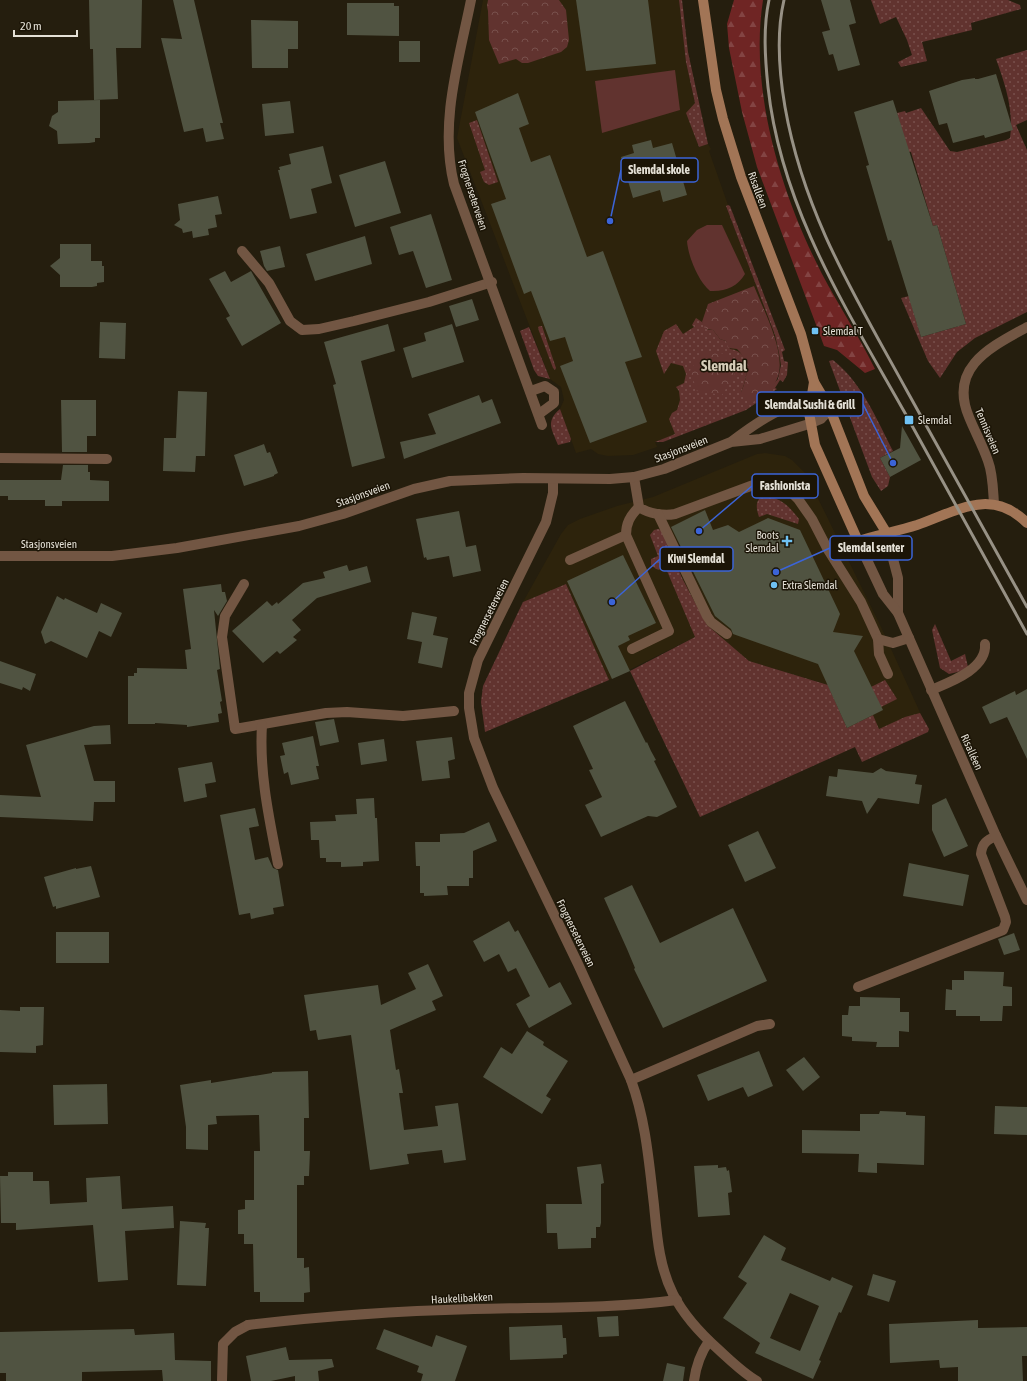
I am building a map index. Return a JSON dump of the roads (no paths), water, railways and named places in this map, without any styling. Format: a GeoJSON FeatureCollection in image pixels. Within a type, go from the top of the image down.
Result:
{"type":"FeatureCollection","features":[{"type":"Feature","properties":{"kind":"main road","name":"Risalléen"},"geometry":{"type":"LineString","coordinates":[[703,0],[712,68],[729,140],[754,213],[801,334],[814,382],[830,409],[864,496],[886,532]]}},
{"type":"Feature","properties":{"kind":"main road","name":"Risalléen"},"geometry":{"type":"LineString","coordinates":[[814,382],[809,402],[810,424],[822,464],[858,541]]}},
{"type":"Feature","properties":{"kind":"main road"},"geometry":{"type":"LineString","coordinates":[[858,541],[886,532],[916,525],[970,505],[994,504],[1010,509],[1027,523]]}},
{"type":"Feature","properties":{"kind":"street","name":"Frognerseterveien"},"geometry":{"type":"LineString","coordinates":[[471,0],[449,118],[449,162],[454,184],[492,282],[542,425]]}},
{"type":"Feature","properties":{"kind":"street"},"geometry":{"type":"LineString","coordinates":[[242,251],[269,284],[290,321],[302,330],[319,329],[354,321],[429,302],[492,282]]}},
{"type":"Feature","properties":{"kind":"street","name":"Tennisveien"},"geometry":{"type":"LineString","coordinates":[[994,504],[989,464],[968,416],[964,403],[966,377],[976,359],[996,344],[1027,327]]}},
{"type":"Feature","properties":{"kind":"street"},"geometry":{"type":"LineString","coordinates":[[531,391],[545,386],[554,392],[555,400],[553,405],[539,414]]}},
{"type":"Feature","properties":{"kind":"street"},"geometry":{"type":"LineString","coordinates":[[809,402],[819,403],[830,409]]}},
{"type":"Feature","properties":{"kind":"street","name":"Stasjonsveien"},"geometry":{"type":"LineString","coordinates":[[0,556],[84,556],[152,552],[299,526],[343,514],[414,489],[450,481],[499,479],[610,479],[634,477],[664,469],[730,442],[757,422],[793,406],[809,402]]}},
{"type":"Feature","properties":{"kind":"street","name":"Stasjonsveien"},"geometry":{"type":"LineString","coordinates":[[730,442],[760,439],[810,424],[821,419],[830,409]]}},
{"type":"Feature","properties":{"kind":"street"},"geometry":{"type":"LineString","coordinates":[[0,458],[107,459]]}},
{"type":"Feature","properties":{"kind":"street"},"geometry":{"type":"LineString","coordinates":[[634,477],[639,507],[643,510],[658,514],[675,514],[756,484],[774,485],[790,492],[798,499],[812,519],[827,548],[861,602],[878,639],[879,654],[888,674]]}},
{"type":"Feature","properties":{"kind":"street","name":"Frognerseterveien"},"geometry":{"type":"LineString","coordinates":[[553,479],[553,493],[546,522],[489,637],[474,672],[469,693],[470,715],[474,738],[493,788],[578,964],[631,1080],[638,1099],[647,1139],[659,1248],[666,1275],[677,1300],[694,1326],[709,1342],[757,1381]]}},
{"type":"Feature","properties":{"kind":"street"},"geometry":{"type":"LineString","coordinates":[[632,649],[669,631],[626,535],[626,525],[632,514],[639,507]]}},
{"type":"Feature","properties":{"kind":"street"},"geometry":{"type":"LineString","coordinates":[[658,514],[707,616],[711,622],[727,634]]}},
{"type":"Feature","properties":{"kind":"street","name":"Risalléen"},"geometry":{"type":"LineString","coordinates":[[886,532],[898,578],[898,613]]}},
{"type":"Feature","properties":{"kind":"street"},"geometry":{"type":"LineString","coordinates":[[570,560],[626,535]]}},
{"type":"Feature","properties":{"kind":"street","name":"Risalléen"},"geometry":{"type":"LineString","coordinates":[[858,541],[883,594],[898,613],[996,836],[1027,900]]}},
{"type":"Feature","properties":{"kind":"street"},"geometry":{"type":"LineString","coordinates":[[244,584],[226,616],[222,637],[223,653],[235,729],[326,713],[346,712],[403,716],[454,711]]}},
{"type":"Feature","properties":{"kind":"street"},"geometry":{"type":"LineString","coordinates":[[878,639],[893,643],[909,638]]}},
{"type":"Feature","properties":{"kind":"street"},"geometry":{"type":"LineString","coordinates":[[931,690],[965,675],[984,654],[985,644]]}},
{"type":"Feature","properties":{"kind":"street"},"geometry":{"type":"LineString","coordinates":[[262,725],[261,744],[264,789],[278,864]]}},
{"type":"Feature","properties":{"kind":"street"},"geometry":{"type":"LineString","coordinates":[[858,988],[1003,930],[1006,922],[1005,917],[981,854],[983,844],[996,836]]}},
{"type":"Feature","properties":{"kind":"street"},"geometry":{"type":"LineString","coordinates":[[631,1080],[758,1026],[770,1024]]}},
{"type":"Feature","properties":{"kind":"street","name":"Haukelibakken"},"geometry":{"type":"LineString","coordinates":[[222,1381],[223,1344],[235,1332],[248,1325],[315,1317],[472,1309],[638,1304],[677,1300]]}},
{"type":"Feature","properties":{"kind":"street"},"geometry":{"type":"LineString","coordinates":[[694,1381],[697,1364],[702,1350],[709,1342]]}},
{"type":"Feature","properties":{"kind":"railway"},"geometry":{"type":"LineString","coordinates":[[769,0],[765,43],[768,87],[775,132],[787,174],[802,216],[820,257],[861,336],[1027,634]]}},
{"type":"Feature","properties":{"kind":"railway"},"geometry":{"type":"LineString","coordinates":[[784,0],[780,26],[779,53],[785,107],[805,184],[818,219],[869,322],[1027,607]]}},
{"type":"Feature","properties":{"kind":"place","name":"Slemdal skole"},"geometry":{"type":"Point","coordinates":[610,221]}},
{"type":"Feature","properties":{"kind":"place","name":"Slemdal T"},"geometry":{"type":"Point","coordinates":[815,331]}},
{"type":"Feature","properties":{"kind":"place","name":"Slemdal"},"geometry":{"type":"Point","coordinates":[909,420]}},
{"type":"Feature","properties":{"kind":"place","name":"Slemdal Sushi & Grill"},"geometry":{"type":"Point","coordinates":[893,463]}},
{"type":"Feature","properties":{"kind":"place","name":"Fashionista"},"geometry":{"type":"Point","coordinates":[699,531]}},
{"type":"Feature","properties":{"kind":"place","name":"Boots Slemdal"},"geometry":{"type":"Point","coordinates":[787,541]}},
{"type":"Feature","properties":{"kind":"place","name":"Slemdal senter"},"geometry":{"type":"Point","coordinates":[776,572]}},
{"type":"Feature","properties":{"kind":"place","name":"Extra Slemdal"},"geometry":{"type":"Point","coordinates":[774,585]}},
{"type":"Feature","properties":{"kind":"place","name":"Kiwi Slemdal"},"geometry":{"type":"Point","coordinates":[612,602]}},
{"type":"Feature","properties":{"kind":"district","name":"Slemdal"},"geometry":{"type":"Point","coordinates":[724,365]}}]}
